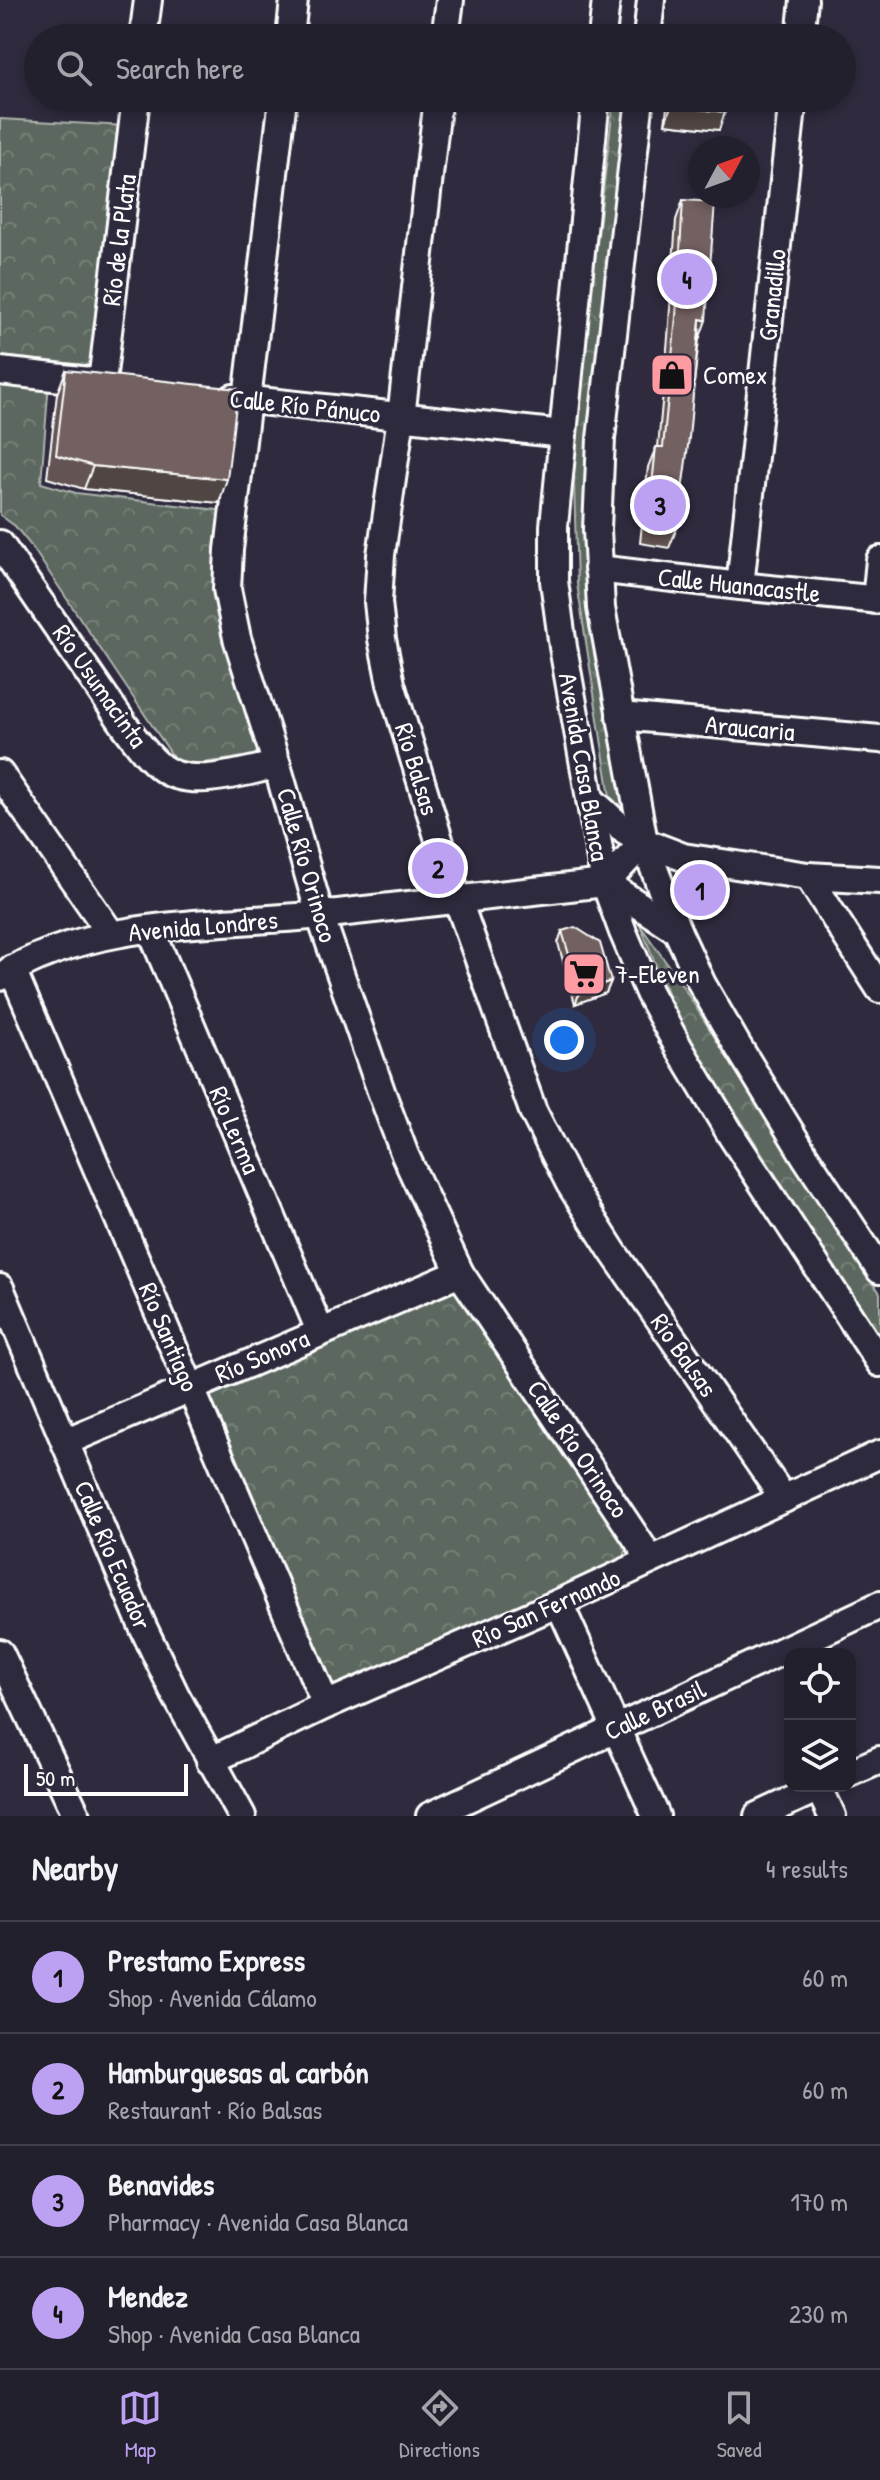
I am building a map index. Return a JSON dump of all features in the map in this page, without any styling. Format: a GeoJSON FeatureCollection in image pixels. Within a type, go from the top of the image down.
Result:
{"type":"FeatureCollection","features":[{"type":"Feature","properties":{"kind":"street"},"geometry":{"type":"LineString","coordinates":[[145,24],[148,0]]}},
{"type":"Feature","properties":{"kind":"street"},"geometry":{"type":"LineString","coordinates":[[291,24],[294,0]]}},
{"type":"Feature","properties":{"kind":"street"},"geometry":{"type":"LineString","coordinates":[[447,24],[450,0]]}},
{"type":"Feature","properties":{"kind":"street"},"geometry":{"type":"LineString","coordinates":[[603,24],[606,0]]}},
{"type":"Feature","properties":{"kind":"street"},"geometry":{"type":"LineString","coordinates":[[648,24],[651,0]]}},
{"type":"Feature","properties":{"kind":"street"},"geometry":{"type":"LineString","coordinates":[[801,24],[804,0]]}},
{"type":"Feature","properties":{"kind":"street","name":"Río de la Plata"},"geometry":{"type":"LineString","coordinates":[[102,382],[134,112]]}},
{"type":"Feature","properties":{"kind":"street","name":"Calle Río Orinoco"},"geometry":{"type":"LineString","coordinates":[[281,112],[229,550],[227,589],[237,638],[320,915],[405,1155],[460,1273],[651,1560]]}},
{"type":"Feature","properties":{"kind":"street","name":"Río Balsas"},"geometry":{"type":"LineString","coordinates":[[436,112],[401,417],[381,555],[378,602],[391,684],[457,898],[533,1111],[570,1184],[613,1252],[784,1499]]}},
{"type":"Feature","properties":{"kind":"street","name":"Avenida Casa Blanca"},"geometry":{"type":"LineString","coordinates":[[595,112],[554,526],[556,610],[605,883],[649,993],[679,1048],[733,1138],[880,1363]]}},
{"type":"Feature","properties":{"kind":"street","name":"Avenida Casa Blanca"},"geometry":{"type":"LineString","coordinates":[[638,112],[601,439],[597,529],[601,608],[644,842],[677,930],[702,984],[880,1270]]}},
{"type":"Feature","properties":{"kind":"street","name":"Granadillo"},"geometry":{"type":"LineString","coordinates":[[740,586],[791,112]]}},
{"type":"Feature","properties":{"kind":"street"},"geometry":{"type":"LineString","coordinates":[[0,371],[131,385]]}},
{"type":"Feature","properties":{"kind":"street","name":"Calle Río Pánuco"},"geometry":{"type":"LineString","coordinates":[[204,394],[563,434]]}},
{"type":"Feature","properties":{"kind":"street"},"geometry":{"type":"LineString","coordinates":[[554,526],[578,519],[597,529]]}},
{"type":"Feature","properties":{"kind":"street","name":"Río Usumacinta"},"geometry":{"type":"LineString","coordinates":[[0,544],[125,726],[146,754],[161,767],[185,779],[198,779],[277,765]]}},
{"type":"Feature","properties":{"kind":"street"},"geometry":{"type":"LineString","coordinates":[[878,600],[880,560]]}},
{"type":"Feature","properties":{"kind":"street","name":"Calle Huanacastle"},"geometry":{"type":"LineString","coordinates":[[598,569],[878,600]]}},
{"type":"Feature","properties":{"kind":"street","name":"Araucaria"},"geometry":{"type":"LineString","coordinates":[[620,716],[880,739]]}},
{"type":"Feature","properties":{"kind":"street"},"geometry":{"type":"LineString","coordinates":[[0,774],[111,934]]}},
{"type":"Feature","properties":{"kind":"street"},"geometry":{"type":"LineString","coordinates":[[590,799],[615,824],[644,842],[683,857],[808,876],[880,880]]}},
{"type":"Feature","properties":{"kind":"street"},"geometry":{"type":"LineString","coordinates":[[644,842],[605,883],[677,930]]}},
{"type":"Feature","properties":{"kind":"street"},"geometry":{"type":"LineString","coordinates":[[808,876],[880,989]]}},
{"type":"Feature","properties":{"kind":"street","name":"Avenida Londres"},"geometry":{"type":"LineString","coordinates":[[6,973],[58,949],[111,934],[320,915],[605,883]]}},
{"type":"Feature","properties":{"kind":"street","name":"Río Lerma"},"geometry":{"type":"LineString","coordinates":[[151,930],[320,1331]]}},
{"type":"Feature","properties":{"kind":"street","name":"Río Santiago"},"geometry":{"type":"LineString","coordinates":[[6,973],[190,1387],[326,1705]]}},
{"type":"Feature","properties":{"kind":"street","name":"Río Sonora"},"geometry":{"type":"LineString","coordinates":[[65,1442],[460,1273]]}},
{"type":"Feature","properties":{"kind":"street","name":"Calle Río Ecuador"},"geometry":{"type":"LineString","coordinates":[[0,1288],[143,1627],[210,1761],[242,1816]]}},
{"type":"Feature","properties":{"kind":"street","name":"Río San Fernando"},"geometry":{"type":"LineString","coordinates":[[210,1761],[326,1705],[559,1603],[880,1454]]}},
{"type":"Feature","properties":{"kind":"street"},"geometry":{"type":"LineString","coordinates":[[559,1603],[656,1816]]}},
{"type":"Feature","properties":{"kind":"street","name":"Calle Brasil"},"geometry":{"type":"LineString","coordinates":[[430,1816],[880,1605]]}},
{"type":"Feature","properties":{"kind":"street"},"geometry":{"type":"LineString","coordinates":[[0,1653],[77,1816]]}},
{"type":"Feature","properties":{"kind":"street"},"geometry":{"type":"LineString","coordinates":[[856,1770],[880,1760]]}},
{"type":"Feature","properties":{"kind":"street"},"geometry":{"type":"LineString","coordinates":[[758,1816],[810,1792]]}},
{"type":"Feature","properties":{"kind":"street"},"geometry":{"type":"LineString","coordinates":[[823,1792],[832,1816]]}},
{"type":"Feature","properties":{"kind":"green space"},"geometry":{"type":"Polygon","coordinates":[[[612,112],[627,112],[588,463],[624,800],[617,806],[610,797],[577,584],[573,449],[612,112]]]}},
{"type":"Feature","properties":{"kind":"green space"},"geometry":{"type":"Polygon","coordinates":[[[0,119],[125,126],[96,366],[0,356],[0,119]]]}},
{"type":"Feature","properties":{"kind":"green space"},"geometry":{"type":"Polygon","coordinates":[[[0,376],[49,382],[41,483],[76,493],[226,511],[261,746],[254,756],[187,765],[174,758],[32,547],[15,526],[0,515],[0,376]]]}},
{"type":"Feature","properties":{"kind":"green space"},"geometry":{"type":"Polygon","coordinates":[[[640,925],[682,985],[880,1293],[880,1338],[680,1025],[640,925]]]}},
{"type":"Feature","properties":{"kind":"green space"},"geometry":{"type":"Polygon","coordinates":[[[449,1290],[461,1294],[627,1544],[624,1559],[342,1689],[325,1685],[208,1403],[212,1390],[449,1290]]]}},
{"type":"Feature","properties":{"kind":"building"},"geometry":{"type":"Polygon","coordinates":[[[683,200],[688,200],[688,208],[715,208],[706,320],[700,319],[677,528],[648,523],[656,447],[663,447],[676,317],[683,200]]]}},
{"type":"Feature","properties":{"kind":"building"},"geometry":{"type":"Polygon","coordinates":[[[66,370],[238,389],[227,479],[93,466],[56,455],[66,370]]]}},
{"type":"Feature","properties":{"kind":"building"},"geometry":{"type":"Polygon","coordinates":[[[575,927],[600,943],[611,981],[580,992],[562,931],[575,927]]]}},
{"type":"Feature","properties":{"kind":"place","name":"Mendez"},"geometry":{"type":"Point","coordinates":[687,279]}},
{"type":"Feature","properties":{"kind":"place","name":"Comex"},"geometry":{"type":"Point","coordinates":[672,375]}},
{"type":"Feature","properties":{"kind":"place","name":"Benavides"},"geometry":{"type":"Point","coordinates":[660,505]}},
{"type":"Feature","properties":{"kind":"place","name":"Hamburguesas al carbón"},"geometry":{"type":"Point","coordinates":[438,868]}},
{"type":"Feature","properties":{"kind":"place","name":"Prestamo Express"},"geometry":{"type":"Point","coordinates":[700,890]}},
{"type":"Feature","properties":{"kind":"place","name":"7-Eleven"},"geometry":{"type":"Point","coordinates":[584,974]}}]}
